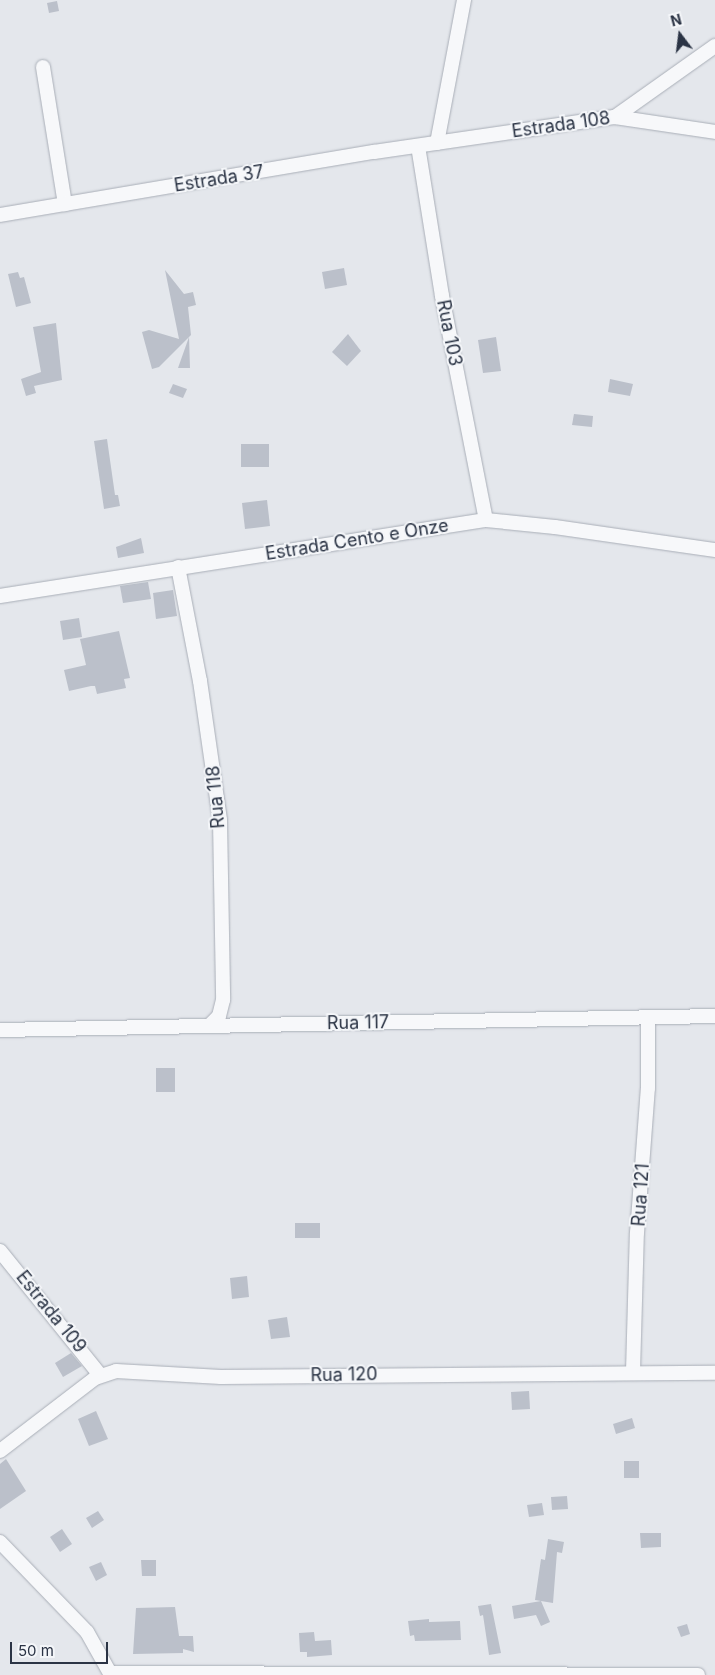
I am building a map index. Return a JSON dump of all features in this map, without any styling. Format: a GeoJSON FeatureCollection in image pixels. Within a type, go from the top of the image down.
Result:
{"type":"FeatureCollection","features":[{"type":"Feature","properties":{"kind":"street"},"geometry":{"type":"LineString","coordinates":[[438,143],[464,0]]}},
{"type":"Feature","properties":{"kind":"street"},"geometry":{"type":"LineString","coordinates":[[615,117],[715,46]]}},
{"type":"Feature","properties":{"kind":"street"},"geometry":{"type":"LineString","coordinates":[[43,68],[65,204]]}},
{"type":"Feature","properties":{"kind":"street","name":"Estrada 108"},"geometry":{"type":"LineString","coordinates":[[438,143],[615,117],[715,132]]}},
{"type":"Feature","properties":{"kind":"street","name":"Estrada 37"},"geometry":{"type":"LineString","coordinates":[[0,215],[438,143]]}},
{"type":"Feature","properties":{"kind":"street","name":"Rua 103"},"geometry":{"type":"LineString","coordinates":[[418,146],[440,287],[486,520]]}},
{"type":"Feature","properties":{"kind":"street","name":"Estrada Cento e Onze"},"geometry":{"type":"LineString","coordinates":[[0,596],[486,520],[555,527],[715,550]]}},
{"type":"Feature","properties":{"kind":"street","name":"Rua 118"},"geometry":{"type":"LineString","coordinates":[[178,567],[200,681],[220,820],[223,1000],[219,1016],[209,1026]]}},
{"type":"Feature","properties":{"kind":"street","name":"Rua 117"},"geometry":{"type":"LineString","coordinates":[[0,1030],[715,1016]]}},
{"type":"Feature","properties":{"kind":"street","name":"Rua 121"},"geometry":{"type":"LineString","coordinates":[[633,1372],[637,1232],[646,1115],[648,1018]]}},
{"type":"Feature","properties":{"kind":"street","name":"Estrada 109"},"geometry":{"type":"LineString","coordinates":[[0,1251],[100,1375]]}},
{"type":"Feature","properties":{"kind":"street","name":"Rua 120"},"geometry":{"type":"LineString","coordinates":[[0,1452],[100,1375],[116,1371],[221,1377],[633,1372],[715,1373]]}},
{"type":"Feature","properties":{"kind":"street"},"geometry":{"type":"LineString","coordinates":[[0,1542],[87,1632],[111,1674],[698,1675]]}},
{"type":"Feature","properties":{"kind":"building"},"geometry":{"type":"Polygon","coordinates":[[[57,1],[59,11],[49,13],[47,3],[57,1]]]}},
{"type":"Feature","properties":{"kind":"building"},"geometry":{"type":"Polygon","coordinates":[[[344,268],[347,285],[325,289],[322,272],[344,268]]]}},
{"type":"Feature","properties":{"kind":"building"},"geometry":{"type":"Polygon","coordinates":[[[165,270],[184,294],[193,292],[196,305],[188,307],[191,335],[159,367],[152,369],[142,332],[149,330],[179,339],[165,270]]]}},
{"type":"Feature","properties":{"kind":"building"},"geometry":{"type":"Polygon","coordinates":[[[18,272],[20,278],[24,277],[31,303],[16,307],[8,274],[18,272]]]}},
{"type":"Feature","properties":{"kind":"building"},"geometry":{"type":"Polygon","coordinates":[[[56,323],[62,380],[34,386],[36,393],[26,396],[21,379],[41,372],[33,327],[56,323]]]}},
{"type":"Feature","properties":{"kind":"building"},"geometry":{"type":"Polygon","coordinates":[[[348,334],[361,351],[347,366],[332,352],[348,334]]]}},
{"type":"Feature","properties":{"kind":"building"},"geometry":{"type":"Polygon","coordinates":[[[189,337],[190,368],[178,368],[189,337]]]}},
{"type":"Feature","properties":{"kind":"building"},"geometry":{"type":"Polygon","coordinates":[[[496,337],[501,371],[483,373],[478,340],[496,337]]]}},
{"type":"Feature","properties":{"kind":"building"},"geometry":{"type":"Polygon","coordinates":[[[610,379],[633,384],[630,396],[608,392],[610,379]]]}},
{"type":"Feature","properties":{"kind":"building"},"geometry":{"type":"Polygon","coordinates":[[[173,384],[187,389],[183,398],[169,393],[173,384]]]}},
{"type":"Feature","properties":{"kind":"building"},"geometry":{"type":"Polygon","coordinates":[[[574,414],[593,416],[592,427],[572,425],[574,414]]]}},
{"type":"Feature","properties":{"kind":"building"},"geometry":{"type":"Polygon","coordinates":[[[107,439],[115,495],[118,495],[120,506],[104,509],[94,441],[107,439]]]}},
{"type":"Feature","properties":{"kind":"building"},"geometry":{"type":"Polygon","coordinates":[[[241,444],[269,444],[269,467],[241,467],[241,444]]]}},
{"type":"Feature","properties":{"kind":"building"},"geometry":{"type":"Polygon","coordinates":[[[267,500],[270,526],[245,529],[242,503],[267,500]]]}},
{"type":"Feature","properties":{"kind":"building"},"geometry":{"type":"Polygon","coordinates":[[[141,538],[144,553],[118,558],[116,547],[141,538]]]}},
{"type":"Feature","properties":{"kind":"building"},"geometry":{"type":"Polygon","coordinates":[[[148,582],[151,599],[123,603],[120,586],[148,582]]]}},
{"type":"Feature","properties":{"kind":"building"},"geometry":{"type":"Polygon","coordinates":[[[173,590],[177,616],[156,619],[153,593],[173,590]]]}},
{"type":"Feature","properties":{"kind":"building"},"geometry":{"type":"Polygon","coordinates":[[[79,618],[82,637],[63,640],[60,621],[79,618]]]}},
{"type":"Feature","properties":{"kind":"building"},"geometry":{"type":"Polygon","coordinates":[[[119,631],[130,678],[124,679],[126,688],[97,694],[95,686],[69,691],[64,670],[86,665],[80,639],[119,631]]]}},
{"type":"Feature","properties":{"kind":"building"},"geometry":{"type":"Polygon","coordinates":[[[156,1068],[175,1068],[175,1092],[156,1092],[156,1068]]]}},
{"type":"Feature","properties":{"kind":"building"},"geometry":{"type":"Polygon","coordinates":[[[295,1223],[320,1223],[320,1238],[295,1238],[295,1223]]]}},
{"type":"Feature","properties":{"kind":"building"},"geometry":{"type":"Polygon","coordinates":[[[247,1276],[249,1297],[232,1299],[230,1278],[247,1276]]]}},
{"type":"Feature","properties":{"kind":"building"},"geometry":{"type":"Polygon","coordinates":[[[287,1317],[290,1337],[271,1339],[268,1320],[287,1317]]]}},
{"type":"Feature","properties":{"kind":"building"},"geometry":{"type":"Polygon","coordinates":[[[71,1353],[82,1366],[63,1377],[55,1363],[71,1353]]]}},
{"type":"Feature","properties":{"kind":"building"},"geometry":{"type":"Polygon","coordinates":[[[529,1391],[530,1409],[512,1410],[511,1392],[529,1391]]]}},
{"type":"Feature","properties":{"kind":"building"},"geometry":{"type":"Polygon","coordinates":[[[96,1411],[108,1439],[89,1446],[78,1419],[96,1411]]]}},
{"type":"Feature","properties":{"kind":"building"},"geometry":{"type":"Polygon","coordinates":[[[632,1418],[635,1428],[616,1434],[613,1424],[632,1418]]]}},
{"type":"Feature","properties":{"kind":"building"},"geometry":{"type":"Polygon","coordinates":[[[6,1459],[26,1491],[0,1509],[0,1464],[6,1459]]]}},
{"type":"Feature","properties":{"kind":"building"},"geometry":{"type":"Polygon","coordinates":[[[624,1461],[639,1461],[639,1478],[624,1478],[624,1461]]]}},
{"type":"Feature","properties":{"kind":"building"},"geometry":{"type":"Polygon","coordinates":[[[567,1496],[568,1509],[552,1510],[551,1497],[567,1496]]]}},
{"type":"Feature","properties":{"kind":"building"},"geometry":{"type":"Polygon","coordinates":[[[542,1503],[544,1515],[529,1517],[527,1505],[542,1503]]]}},
{"type":"Feature","properties":{"kind":"building"},"geometry":{"type":"Polygon","coordinates":[[[98,1511],[104,1520],[92,1528],[86,1518],[98,1511]]]}},
{"type":"Feature","properties":{"kind":"building"},"geometry":{"type":"Polygon","coordinates":[[[62,1529],[72,1544],[60,1552],[50,1537],[62,1529]]]}},
{"type":"Feature","properties":{"kind":"building"},"geometry":{"type":"Polygon","coordinates":[[[640,1533],[661,1533],[661,1547],[641,1548],[640,1533]]]}},
{"type":"Feature","properties":{"kind":"building"},"geometry":{"type":"Polygon","coordinates":[[[548,1539],[564,1542],[562,1553],[557,1552],[553,1603],[535,1600],[541,1559],[545,1560],[548,1539]]]}},
{"type":"Feature","properties":{"kind":"building"},"geometry":{"type":"Polygon","coordinates":[[[141,1560],[156,1560],[156,1576],[142,1576],[141,1560]]]}},
{"type":"Feature","properties":{"kind":"building"},"geometry":{"type":"Polygon","coordinates":[[[101,1562],[107,1575],[96,1581],[89,1567],[101,1562]]]}},
{"type":"Feature","properties":{"kind":"building"},"geometry":{"type":"Polygon","coordinates":[[[541,1601],[550,1622],[541,1626],[536,1615],[514,1619],[512,1606],[541,1601]]]}},
{"type":"Feature","properties":{"kind":"building"},"geometry":{"type":"Polygon","coordinates":[[[491,1604],[501,1653],[489,1655],[483,1615],[480,1616],[478,1606],[491,1604]]]}},
{"type":"Feature","properties":{"kind":"building"},"geometry":{"type":"Polygon","coordinates":[[[175,1607],[179,1636],[193,1636],[194,1652],[183,1649],[183,1653],[133,1654],[136,1608],[175,1607]]]}},
{"type":"Feature","properties":{"kind":"building"},"geometry":{"type":"Polygon","coordinates":[[[429,1619],[429,1622],[460,1621],[461,1640],[415,1641],[414,1635],[410,1636],[408,1621],[429,1619]]]}},
{"type":"Feature","properties":{"kind":"building"},"geometry":{"type":"Polygon","coordinates":[[[687,1624],[690,1634],[681,1637],[677,1627],[687,1624]]]}},
{"type":"Feature","properties":{"kind":"building"},"geometry":{"type":"Polygon","coordinates":[[[314,1632],[315,1641],[331,1640],[332,1655],[307,1657],[307,1652],[300,1652],[299,1633],[314,1632]]]}}]}
